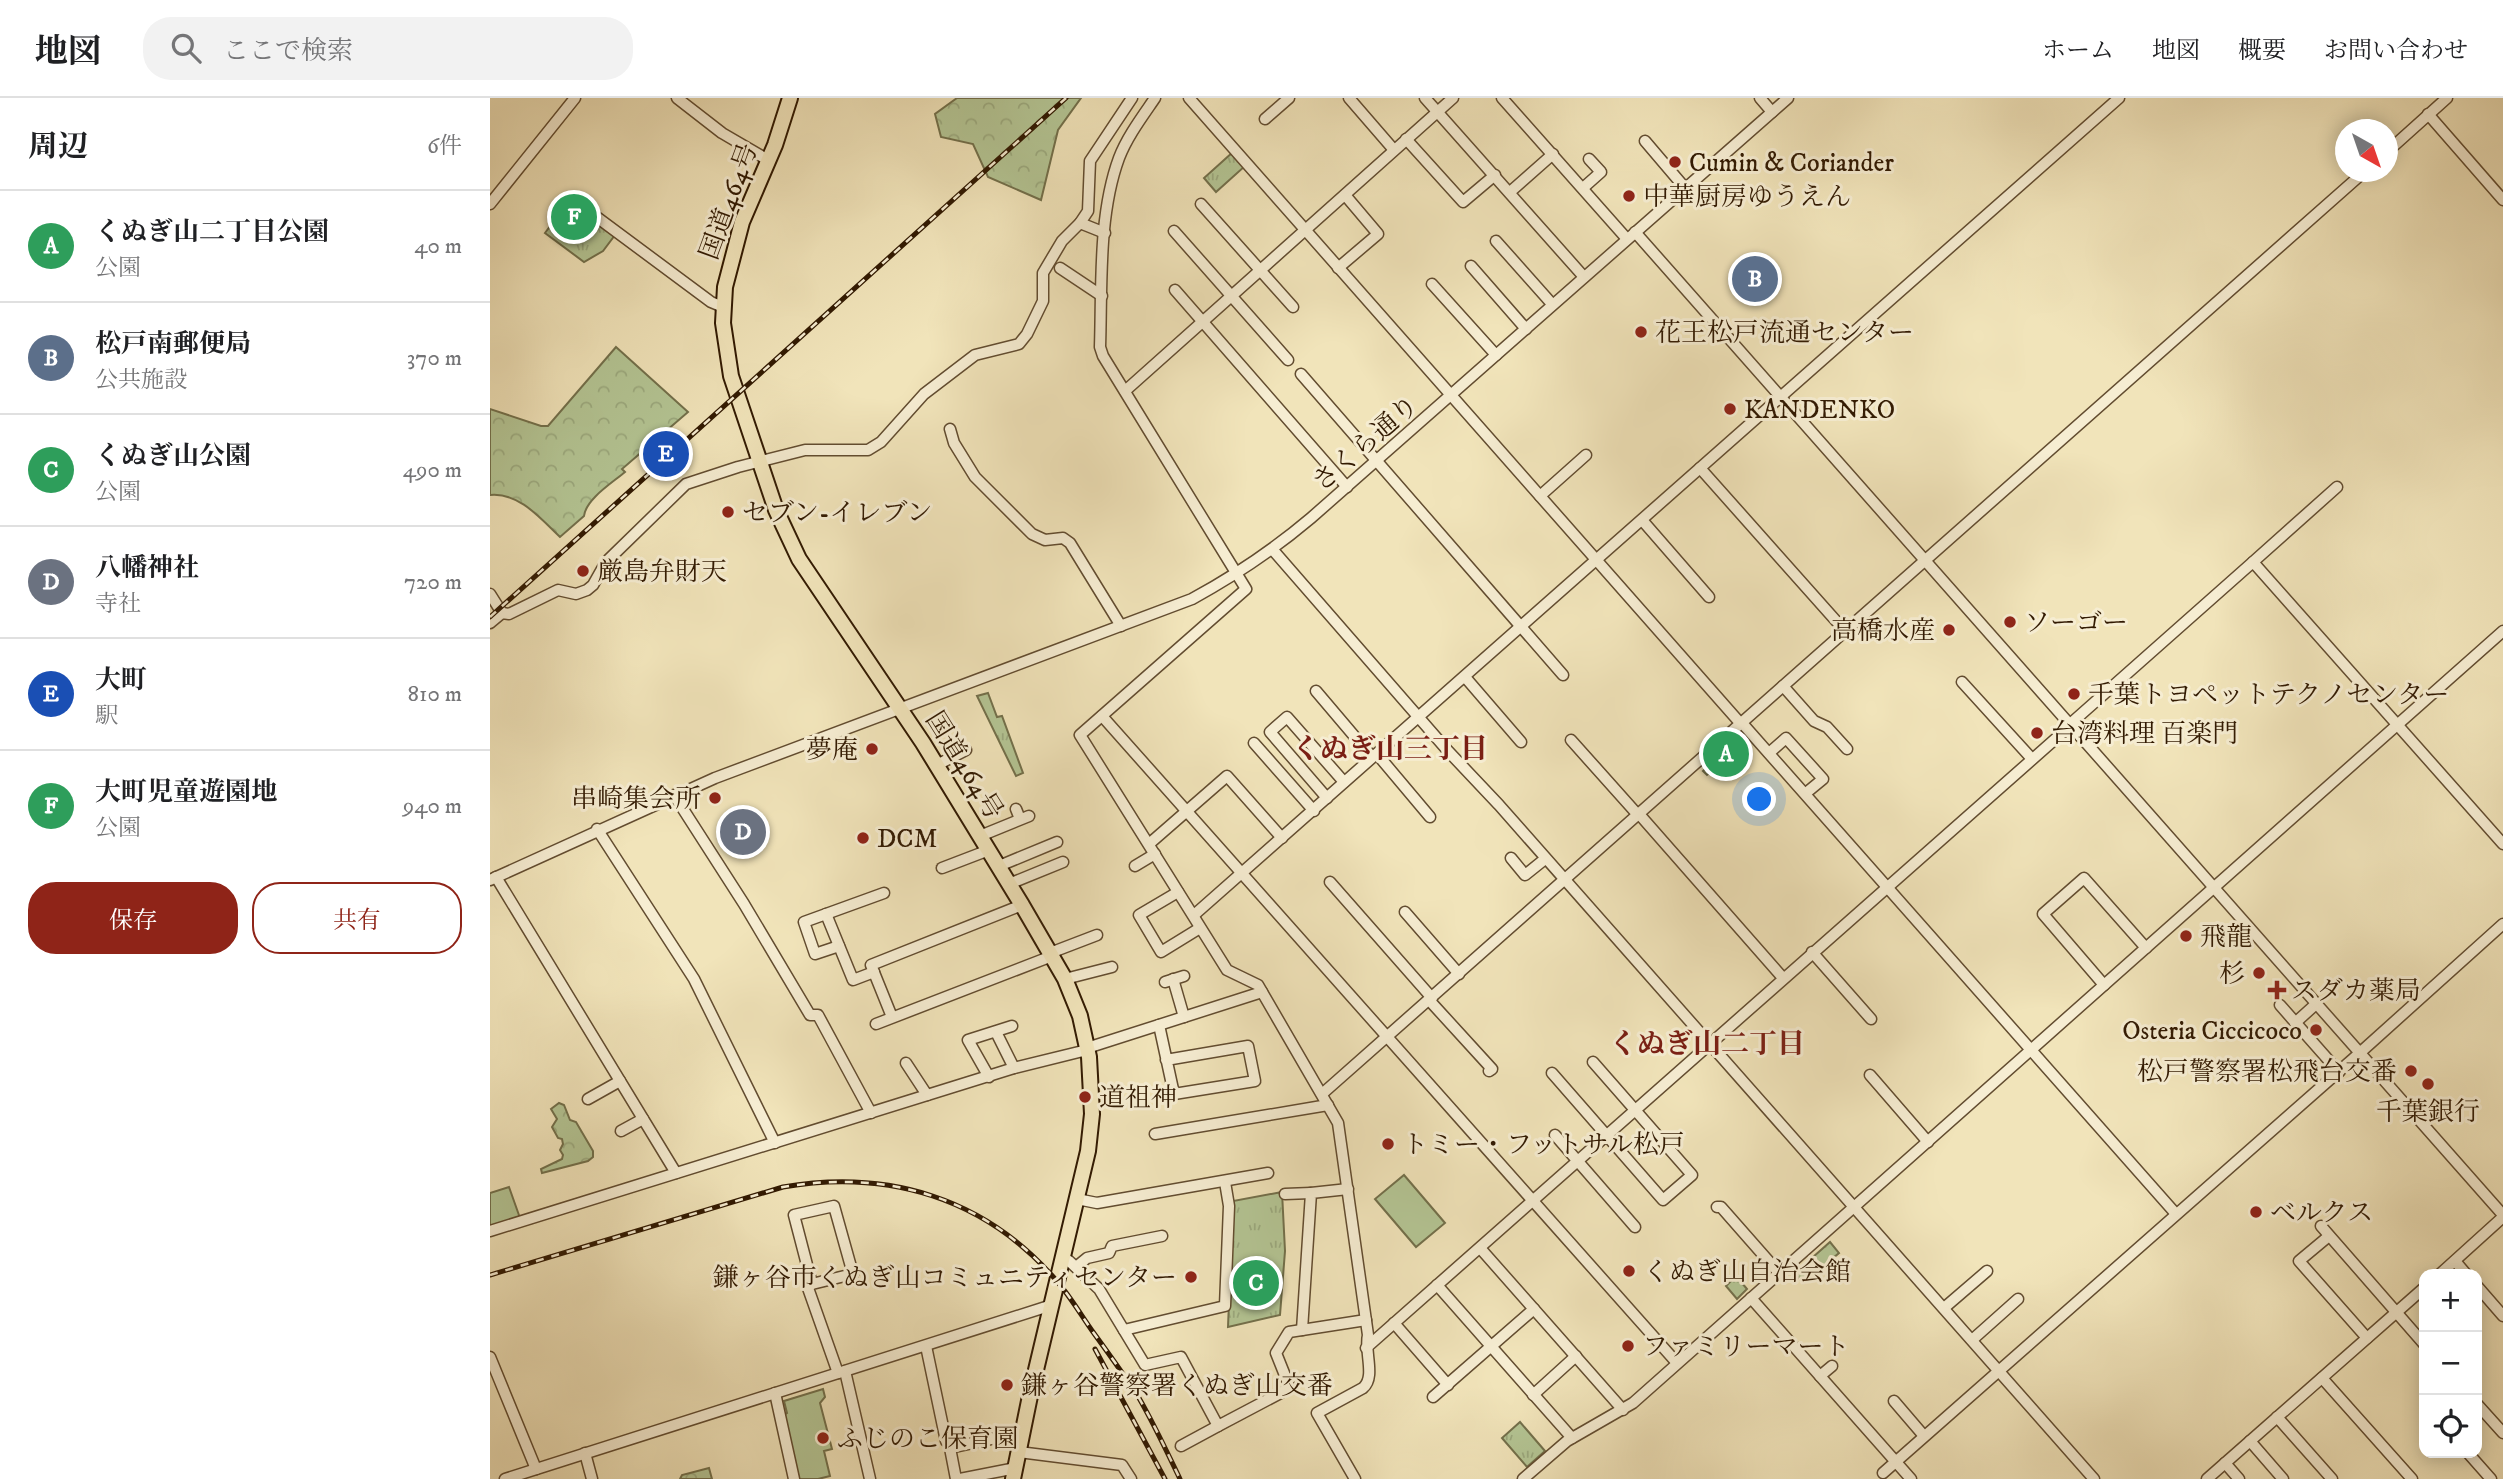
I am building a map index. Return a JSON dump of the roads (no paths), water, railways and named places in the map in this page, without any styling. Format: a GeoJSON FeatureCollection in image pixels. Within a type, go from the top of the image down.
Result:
{"type":"FeatureCollection","features":[{"type":"Feature","properties":{"kind":"highway","name":"国道464号"},"geometry":{"type":"LineString","coordinates":[[790,98],[732,255],[723,307],[724,344],[731,376],[776,510],[799,559],[937,765],[1051,954],[1080,1016],[1087,1049],[1092,1083],[1091,1131],[1077,1199],[1070,1263],[1052,1306],[1014,1473]]}},
{"type":"Feature","properties":{"kind":"street"},"geometry":{"type":"LineString","coordinates":[[490,204],[575,98]]}},
{"type":"Feature","properties":{"kind":"street"},"geometry":{"type":"LineString","coordinates":[[677,98],[722,133],[768,160]]}},
{"type":"Feature","properties":{"kind":"street"},"geometry":{"type":"LineString","coordinates":[[490,623],[502,613],[509,614],[558,590],[576,593],[587,590],[593,585],[606,562],[686,484],[727,470],[805,450],[868,450],[875,447],[924,394],[975,355],[1019,344],[1043,302],[1044,273],[1062,241],[1088,211],[1090,160],[1132,98]]}},
{"type":"Feature","properties":{"kind":"street"},"geometry":{"type":"LineString","coordinates":[[1155,98],[1119,156],[1108,194],[1100,347],[1246,589],[1080,735],[1227,970],[1258,985],[1338,1123],[1368,1335],[1366,1348],[1369,1378],[1367,1385],[1317,1413],[1355,1479]]}},
{"type":"Feature","properties":{"kind":"street"},"geometry":{"type":"LineString","coordinates":[[1189,98],[2176,1214]]}},
{"type":"Feature","properties":{"kind":"street"},"geometry":{"type":"LineString","coordinates":[[1349,98],[1394,149]]}},
{"type":"Feature","properties":{"kind":"street"},"geometry":{"type":"LineString","coordinates":[[1426,98],[1584,276]]}},
{"type":"Feature","properties":{"kind":"street"},"geometry":{"type":"LineString","coordinates":[[1125,391],[1453,98]]}},
{"type":"Feature","properties":{"kind":"street"},"geometry":{"type":"LineString","coordinates":[[1502,98],[1780,397],[2503,1216],[2446,1269]]}},
{"type":"Feature","properties":{"kind":"street"},"geometry":{"type":"LineString","coordinates":[[1760,98],[1772,112]]}},
{"type":"Feature","properties":{"kind":"street","name":"さくら通り"},"geometry":{"type":"LineString","coordinates":[[493,878],[674,795],[1192,599],[1236,576],[1273,550],[1347,487],[1788,98]]}},
{"type":"Feature","properties":{"kind":"street"},"geometry":{"type":"LineString","coordinates":[[1194,915],[2119,98]]}},
{"type":"Feature","properties":{"kind":"street"},"geometry":{"type":"LineString","coordinates":[[2398,141],[2447,98]]}},
{"type":"Feature","properties":{"kind":"street"},"geometry":{"type":"LineString","coordinates":[[1265,119],[1284,99]]}},
{"type":"Feature","properties":{"kind":"street"},"geometry":{"type":"LineString","coordinates":[[2428,114],[2503,200]]}},
{"type":"Feature","properties":{"kind":"street"},"geometry":{"type":"LineString","coordinates":[[1406,139],[1463,202],[1495,174]]}},
{"type":"Feature","properties":{"kind":"street"},"geometry":{"type":"LineString","coordinates":[[1645,141],[1685,188]]}},
{"type":"Feature","properties":{"kind":"street"},"geometry":{"type":"LineString","coordinates":[[1510,192],[1553,154]]}},
{"type":"Feature","properties":{"kind":"street"},"geometry":{"type":"LineString","coordinates":[[1583,188],[1601,172],[1589,159]]}},
{"type":"Feature","properties":{"kind":"street"},"geometry":{"type":"LineString","coordinates":[[1322,1094],[2353,182]]}},
{"type":"Feature","properties":{"kind":"street"},"geometry":{"type":"LineString","coordinates":[[1338,268],[1378,234],[1345,195]]}},
{"type":"Feature","properties":{"kind":"street"},"geometry":{"type":"LineString","coordinates":[[571,198],[711,302],[723,307]]}},
{"type":"Feature","properties":{"kind":"street"},"geometry":{"type":"LineString","coordinates":[[1201,204],[1293,307]]}},
{"type":"Feature","properties":{"kind":"street"},"geometry":{"type":"LineString","coordinates":[[1080,223],[1105,233]]}},
{"type":"Feature","properties":{"kind":"street"},"geometry":{"type":"LineString","coordinates":[[1174,231],[1288,360]]}},
{"type":"Feature","properties":{"kind":"street"},"geometry":{"type":"LineString","coordinates":[[1496,241],[1552,304]]}},
{"type":"Feature","properties":{"kind":"street"},"geometry":{"type":"LineString","coordinates":[[1471,266],[1527,329]]}},
{"type":"Feature","properties":{"kind":"street"},"geometry":{"type":"LineString","coordinates":[[1060,268],[1102,296]]}},
{"type":"Feature","properties":{"kind":"street"},"geometry":{"type":"LineString","coordinates":[[1432,284],[1496,355]]}},
{"type":"Feature","properties":{"kind":"street"},"geometry":{"type":"LineString","coordinates":[[1175,290],[1347,487]]}},
{"type":"Feature","properties":{"kind":"street"},"geometry":{"type":"LineString","coordinates":[[1301,374],[1563,675]]}},
{"type":"Feature","properties":{"kind":"street"},"geometry":{"type":"LineString","coordinates":[[950,429],[954,443],[975,477],[1032,534],[1040,539],[1063,538],[1070,543],[1121,626]]}},
{"type":"Feature","properties":{"kind":"street"},"geometry":{"type":"LineString","coordinates":[[1540,496],[1586,455]]}},
{"type":"Feature","properties":{"kind":"street"},"geometry":{"type":"LineString","coordinates":[[1700,468],[1845,631]]}},
{"type":"Feature","properties":{"kind":"street"},"geometry":{"type":"LineString","coordinates":[[1366,1348],[2337,487]]}},
{"type":"Feature","properties":{"kind":"street"},"geometry":{"type":"LineString","coordinates":[[1642,520],[1709,597]]}},
{"type":"Feature","properties":{"kind":"street"},"geometry":{"type":"LineString","coordinates":[[1273,550],[2094,1479]]}},
{"type":"Feature","properties":{"kind":"street"},"geometry":{"type":"LineString","coordinates":[[2253,562],[2503,844]]}},
{"type":"Feature","properties":{"kind":"street"},"geometry":{"type":"LineString","coordinates":[[490,594],[502,613]]}},
{"type":"Feature","properties":{"kind":"street"},"geometry":{"type":"LineString","coordinates":[[1523,1479],[1572,1438],[1623,1410],[2503,631]]}},
{"type":"Feature","properties":{"kind":"street"},"geometry":{"type":"LineString","coordinates":[[1465,677],[1521,742]]}},
{"type":"Feature","properties":{"kind":"street"},"geometry":{"type":"LineString","coordinates":[[1962,682],[2032,759]]}},
{"type":"Feature","properties":{"kind":"street"},"geometry":{"type":"LineString","coordinates":[[1783,686],[1814,720],[1827,727],[1847,749]]}},
{"type":"Feature","properties":{"kind":"street"},"geometry":{"type":"LineString","coordinates":[[1316,691],[1430,817]]}},
{"type":"Feature","properties":{"kind":"street"},"geometry":{"type":"LineString","coordinates":[[1102,716],[1677,1363]]}},
{"type":"Feature","properties":{"kind":"street"},"geometry":{"type":"LineString","coordinates":[[1327,798],[1270,732],[1287,717],[1344,782]]}},
{"type":"Feature","properties":{"kind":"street"},"geometry":{"type":"LineString","coordinates":[[1769,753],[1786,738],[1823,779],[1806,793]]}},
{"type":"Feature","properties":{"kind":"street"},"geometry":{"type":"LineString","coordinates":[[1571,740],[1783,978]]}},
{"type":"Feature","properties":{"kind":"street"},"geometry":{"type":"LineString","coordinates":[[1254,743],[1314,811]]}},
{"type":"Feature","properties":{"kind":"street"},"geometry":{"type":"LineString","coordinates":[[937,765],[966,750]]}},
{"type":"Feature","properties":{"kind":"street"},"geometry":{"type":"LineString","coordinates":[[1135,866],[1187,812],[1227,776],[1282,838]]}},
{"type":"Feature","properties":{"kind":"street"},"geometry":{"type":"LineString","coordinates":[[674,795],[744,904],[810,1015],[818,1015],[871,1113]]}},
{"type":"Feature","properties":{"kind":"street"},"geometry":{"type":"LineString","coordinates":[[980,836],[1022,815]]}},
{"type":"Feature","properties":{"kind":"street"},"geometry":{"type":"LineString","coordinates":[[597,829],[694,979],[775,1143]]}},
{"type":"Feature","properties":{"kind":"street"},"geometry":{"type":"LineString","coordinates":[[999,866],[1057,842]]}},
{"type":"Feature","properties":{"kind":"street"},"geometry":{"type":"LineString","coordinates":[[942,868],[989,850]]}},
{"type":"Feature","properties":{"kind":"street"},"geometry":{"type":"LineString","coordinates":[[1511,858],[1525,875],[1545,859]]}},
{"type":"Feature","properties":{"kind":"street"},"geometry":{"type":"LineString","coordinates":[[1009,884],[1063,862]]}},
{"type":"Feature","properties":{"kind":"street"},"geometry":{"type":"LineString","coordinates":[[2104,985],[2043,914],[2084,877],[2146,948]]}},
{"type":"Feature","properties":{"kind":"street"},"geometry":{"type":"LineString","coordinates":[[493,878],[676,1173]]}},
{"type":"Feature","properties":{"kind":"street"},"geometry":{"type":"LineString","coordinates":[[1330,882],[1492,1069],[1489,1071]]}},
{"type":"Feature","properties":{"kind":"street"},"geometry":{"type":"LineString","coordinates":[[1178,892],[1139,915],[1161,952],[1200,928]]}},
{"type":"Feature","properties":{"kind":"street"},"geometry":{"type":"LineString","coordinates":[[839,946],[815,954],[804,922],[884,893]]}},
{"type":"Feature","properties":{"kind":"street"},"geometry":{"type":"LineString","coordinates":[[892,1017],[871,965],[1022,905]]}},
{"type":"Feature","properties":{"kind":"street"},"geometry":{"type":"LineString","coordinates":[[1405,912],[1458,974]]}},
{"type":"Feature","properties":{"kind":"street"},"geometry":{"type":"LineString","coordinates":[[826,914],[853,979],[874,972]]}},
{"type":"Feature","properties":{"kind":"street"},"geometry":{"type":"LineString","coordinates":[[1883,1473],[2503,924]]}},
{"type":"Feature","properties":{"kind":"street"},"geometry":{"type":"LineString","coordinates":[[876,1024],[1097,934]]}},
{"type":"Feature","properties":{"kind":"street"},"geometry":{"type":"LineString","coordinates":[[1812,952],[1871,1019]]}},
{"type":"Feature","properties":{"kind":"street"},"geometry":{"type":"LineString","coordinates":[[1065,979],[1112,967]]}},
{"type":"Feature","properties":{"kind":"street"},"geometry":{"type":"LineString","coordinates":[[1174,979],[1184,1017]]}},
{"type":"Feature","properties":{"kind":"street"},"geometry":{"type":"LineString","coordinates":[[490,1231],[1014,1068],[1087,1049],[1262,992]]}},
{"type":"Feature","properties":{"kind":"street"},"geometry":{"type":"LineString","coordinates":[[2295,1023],[2316,1004]]}},
{"type":"Feature","properties":{"kind":"street"},"geometry":{"type":"LineString","coordinates":[[2280,1005],[2339,1072]]}},
{"type":"Feature","properties":{"kind":"street"},"geometry":{"type":"LineString","coordinates":[[1159,1025],[1166,1060],[1174,1094],[1255,1081],[1248,1046],[1166,1060]]}},
{"type":"Feature","properties":{"kind":"street"},"geometry":{"type":"LineString","coordinates":[[989,1077],[968,1040],[1012,1026]]}},
{"type":"Feature","properties":{"kind":"street"},"geometry":{"type":"LineString","coordinates":[[996,1032],[1014,1068]]}},
{"type":"Feature","properties":{"kind":"street"},"geometry":{"type":"LineString","coordinates":[[1552,1073],[1664,1200],[1692,1175],[1594,1062]]}},
{"type":"Feature","properties":{"kind":"street"},"geometry":{"type":"LineString","coordinates":[[912,1067],[927,1095]]}},
{"type":"Feature","properties":{"kind":"street"},"geometry":{"type":"LineString","coordinates":[[1869,1076],[1928,1142]]}},
{"type":"Feature","properties":{"kind":"street"},"geometry":{"type":"LineString","coordinates":[[588,1099],[620,1081]]}},
{"type":"Feature","properties":{"kind":"street"},"geometry":{"type":"LineString","coordinates":[[1155,1134],[1328,1105]]}},
{"type":"Feature","properties":{"kind":"street"},"geometry":{"type":"LineString","coordinates":[[621,1131],[643,1119]]}},
{"type":"Feature","properties":{"kind":"street"},"geometry":{"type":"LineString","coordinates":[[1555,1135],[1635,1227]]}},
{"type":"Feature","properties":{"kind":"street"},"geometry":{"type":"LineString","coordinates":[[1077,1199],[1097,1203],[1268,1173]]}},
{"type":"Feature","properties":{"kind":"street"},"geometry":{"type":"LineString","coordinates":[[1124,1330],[1225,1306],[1229,1203],[1225,1182]]}},
{"type":"Feature","properties":{"kind":"street"},"geometry":{"type":"LineString","coordinates":[[1285,1194],[1348,1189]]}},
{"type":"Feature","properties":{"kind":"street"},"geometry":{"type":"LineString","coordinates":[[1302,1329],[1311,1193]]}},
{"type":"Feature","properties":{"kind":"street"},"geometry":{"type":"LineString","coordinates":[[812,1284],[794,1215],[834,1206],[853,1273],[812,1284],[808,1288],[841,1372],[870,1479]]}},
{"type":"Feature","properties":{"kind":"street"},"geometry":{"type":"LineString","coordinates":[[1717,1207],[1721,1208],[1779,1273]]}},
{"type":"Feature","properties":{"kind":"street"},"geometry":{"type":"LineString","coordinates":[[2321,1227],[2419,1338]]}},
{"type":"Feature","properties":{"kind":"street"},"geometry":{"type":"LineString","coordinates":[[1070,1263],[1109,1253],[1112,1246],[1162,1236]]}},
{"type":"Feature","properties":{"kind":"street"},"geometry":{"type":"LineString","coordinates":[[2329,1236],[2299,1261],[2367,1338]]}},
{"type":"Feature","properties":{"kind":"street"},"geometry":{"type":"LineString","coordinates":[[1480,1248],[1623,1410]]}},
{"type":"Feature","properties":{"kind":"street"},"geometry":{"type":"LineString","coordinates":[[2455,1261],[2462,1269]]}},
{"type":"Feature","properties":{"kind":"street"},"geometry":{"type":"LineString","coordinates":[[1070,1263],[1099,1289],[1145,1365],[1181,1357],[1218,1426]]}},
{"type":"Feature","properties":{"kind":"street"},"geometry":{"type":"LineString","coordinates":[[1944,1308],[1987,1270]]}},
{"type":"Feature","properties":{"kind":"street"},"geometry":{"type":"LineString","coordinates":[[1437,1285],[1572,1438]]}},
{"type":"Feature","properties":{"kind":"street"},"geometry":{"type":"LineString","coordinates":[[2207,1479],[2419,1292]]}},
{"type":"Feature","properties":{"kind":"street"},"geometry":{"type":"LineString","coordinates":[[2482,1292],[2503,1316]]}},
{"type":"Feature","properties":{"kind":"street"},"geometry":{"type":"LineString","coordinates":[[1751,1298],[1911,1479]]}},
{"type":"Feature","properties":{"kind":"street"},"geometry":{"type":"LineString","coordinates":[[1972,1340],[2018,1299]]}},
{"type":"Feature","properties":{"kind":"street"},"geometry":{"type":"LineString","coordinates":[[505,1479],[1052,1306]]}},
{"type":"Feature","properties":{"kind":"street"},"geometry":{"type":"LineString","coordinates":[[1433,1397],[1534,1309]]}},
{"type":"Feature","properties":{"kind":"street"},"geometry":{"type":"LineString","coordinates":[[1181,1446],[1290,1388],[1276,1353],[1289,1332],[1366,1320]]}},
{"type":"Feature","properties":{"kind":"street"},"geometry":{"type":"LineString","coordinates":[[1394,1323],[1448,1385]]}},
{"type":"Feature","properties":{"kind":"street"},"geometry":{"type":"LineString","coordinates":[[926,1346],[946,1440]]}},
{"type":"Feature","properties":{"kind":"street"},"geometry":{"type":"LineString","coordinates":[[1533,1395],[1576,1356]]}},
{"type":"Feature","properties":{"kind":"street"},"geometry":{"type":"LineString","coordinates":[[490,1357],[536,1469]]}},
{"type":"Feature","properties":{"kind":"street"},"geometry":{"type":"LineString","coordinates":[[1820,1376],[1832,1366]]}},
{"type":"Feature","properties":{"kind":"street"},"geometry":{"type":"LineString","coordinates":[[2322,1378],[2412,1479]]}},
{"type":"Feature","properties":{"kind":"street"},"geometry":{"type":"LineString","coordinates":[[775,1393],[794,1479]]}},
{"type":"Feature","properties":{"kind":"street"},"geometry":{"type":"LineString","coordinates":[[1894,1401],[1924,1436]]}},
{"type":"Feature","properties":{"kind":"street"},"geometry":{"type":"LineString","coordinates":[[2482,1410],[2503,1433]]}},
{"type":"Feature","properties":{"kind":"street"},"geometry":{"type":"LineString","coordinates":[[2277,1417],[2332,1479]]}},
{"type":"Feature","properties":{"kind":"street"},"geometry":{"type":"LineString","coordinates":[[1014,1473],[958,1479],[950,1448],[1023,1432]]}},
{"type":"Feature","properties":{"kind":"street"},"geometry":{"type":"LineString","coordinates":[[2250,1441],[2283,1479]]}},
{"type":"Feature","properties":{"kind":"street"},"geometry":{"type":"LineString","coordinates":[[1019,1452],[1122,1465],[1131,1479]]}},
{"type":"Feature","properties":{"kind":"street"},"geometry":{"type":"LineString","coordinates":[[585,1453],[592,1479]]}},
{"type":"Feature","properties":{"kind":"street"},"geometry":{"type":"LineString","coordinates":[[2472,1458],[2491,1479]]}},
{"type":"Feature","properties":{"kind":"street"},"geometry":{"type":"LineString","coordinates":[[2225,1463],[2239,1479]]}},
{"type":"Feature","properties":{"kind":"railway"},"geometry":{"type":"LineString","coordinates":[[490,617],[1066,98]]}},
{"type":"Feature","properties":{"kind":"railway"},"geometry":{"type":"LineString","coordinates":[[490,1275],[783,1187],[822,1182],[860,1182],[933,1196],[998,1228],[1028,1252],[1056,1280],[1139,1398],[1180,1479]]}},
{"type":"Feature","properties":{"kind":"railway"},"geometry":{"type":"LineString","coordinates":[[1095,1349],[1165,1479]]}},
{"type":"Feature","properties":{"kind":"place","name":"Cumin & Coriander"},"geometry":{"type":"Point","coordinates":[1675,162]}},
{"type":"Feature","properties":{"kind":"place","name":"中華厨房ゆうえん"},"geometry":{"type":"Point","coordinates":[1629,196]}},
{"type":"Feature","properties":{"kind":"place","name":"大町児童遊園地"},"geometry":{"type":"Point","coordinates":[574,217]}},
{"type":"Feature","properties":{"kind":"place","name":"松戸南郵便局"},"geometry":{"type":"Point","coordinates":[1755,279]}},
{"type":"Feature","properties":{"kind":"place","name":"花王松戸流通センター"},"geometry":{"type":"Point","coordinates":[1641,332]}},
{"type":"Feature","properties":{"kind":"place","name":"KANDENKO"},"geometry":{"type":"Point","coordinates":[1730,409]}},
{"type":"Feature","properties":{"kind":"place","name":"大町"},"geometry":{"type":"Point","coordinates":[666,454]}},
{"type":"Feature","properties":{"kind":"place","name":"セブン-イレブン"},"geometry":{"type":"Point","coordinates":[728,512]}},
{"type":"Feature","properties":{"kind":"place","name":"厳島弁財天"},"geometry":{"type":"Point","coordinates":[583,571]}},
{"type":"Feature","properties":{"kind":"place","name":"ソーゴー"},"geometry":{"type":"Point","coordinates":[2010,622]}},
{"type":"Feature","properties":{"kind":"place","name":"高橋水産"},"geometry":{"type":"Point","coordinates":[1949,630]}},
{"type":"Feature","properties":{"kind":"place","name":"千葉トヨペットテクノセンター"},"geometry":{"type":"Point","coordinates":[2074,694]}},
{"type":"Feature","properties":{"kind":"place","name":"台湾料理 百楽門"},"geometry":{"type":"Point","coordinates":[2037,733]}},
{"type":"Feature","properties":{"kind":"place","name":"夢庵"},"geometry":{"type":"Point","coordinates":[872,749]}},
{"type":"Feature","properties":{"kind":"place","name":"くぬぎ山二丁目公園"},"geometry":{"type":"Point","coordinates":[1726,754]}},
{"type":"Feature","properties":{"kind":"place","name":"串崎集会所"},"geometry":{"type":"Point","coordinates":[715,798]}},
{"type":"Feature","properties":{"kind":"place","name":"八幡神社"},"geometry":{"type":"Point","coordinates":[743,832]}},
{"type":"Feature","properties":{"kind":"place","name":"DCM"},"geometry":{"type":"Point","coordinates":[863,838]}},
{"type":"Feature","properties":{"kind":"place","name":"飛龍"},"geometry":{"type":"Point","coordinates":[2186,936]}},
{"type":"Feature","properties":{"kind":"place","name":"杉"},"geometry":{"type":"Point","coordinates":[2259,973]}},
{"type":"Feature","properties":{"kind":"place","name":"スダカ薬局"},"geometry":{"type":"Point","coordinates":[2277,990]}},
{"type":"Feature","properties":{"kind":"place","name":"Osteria Ciccicoco"},"geometry":{"type":"Point","coordinates":[2316,1030]}},
{"type":"Feature","properties":{"kind":"place","name":"松戸警察署松飛台交番"},"geometry":{"type":"Point","coordinates":[2411,1071]}},
{"type":"Feature","properties":{"kind":"place","name":"千葉銀行"},"geometry":{"type":"Point","coordinates":[2428,1084]}},
{"type":"Feature","properties":{"kind":"place","name":"道祖神"},"geometry":{"type":"Point","coordinates":[1085,1097]}},
{"type":"Feature","properties":{"kind":"place","name":"トミー・フットサル松戸"},"geometry":{"type":"Point","coordinates":[1388,1144]}},
{"type":"Feature","properties":{"kind":"place","name":"ベルクス"},"geometry":{"type":"Point","coordinates":[2256,1212]}},
{"type":"Feature","properties":{"kind":"place","name":"くぬぎ山自治会館"},"geometry":{"type":"Point","coordinates":[1629,1271]}},
{"type":"Feature","properties":{"kind":"place","name":"鎌ヶ谷市くぬぎ山コミュニティセンター"},"geometry":{"type":"Point","coordinates":[1191,1277]}},
{"type":"Feature","properties":{"kind":"place","name":"くぬぎ山公園"},"geometry":{"type":"Point","coordinates":[1256,1283]}},
{"type":"Feature","properties":{"kind":"place","name":"ファミリーマート"},"geometry":{"type":"Point","coordinates":[1628,1346]}},
{"type":"Feature","properties":{"kind":"place","name":"鎌ヶ谷警察署くぬぎ山交番"},"geometry":{"type":"Point","coordinates":[1007,1385]}},
{"type":"Feature","properties":{"kind":"place","name":"ふじのこ保育園"},"geometry":{"type":"Point","coordinates":[823,1438]}},
{"type":"Feature","properties":{"kind":"district","name":"くぬぎ山三丁目"},"geometry":{"type":"Point","coordinates":[1390,748]}},
{"type":"Feature","properties":{"kind":"district","name":"くぬぎ山二丁目"},"geometry":{"type":"Point","coordinates":[1707,1043]}}]}
